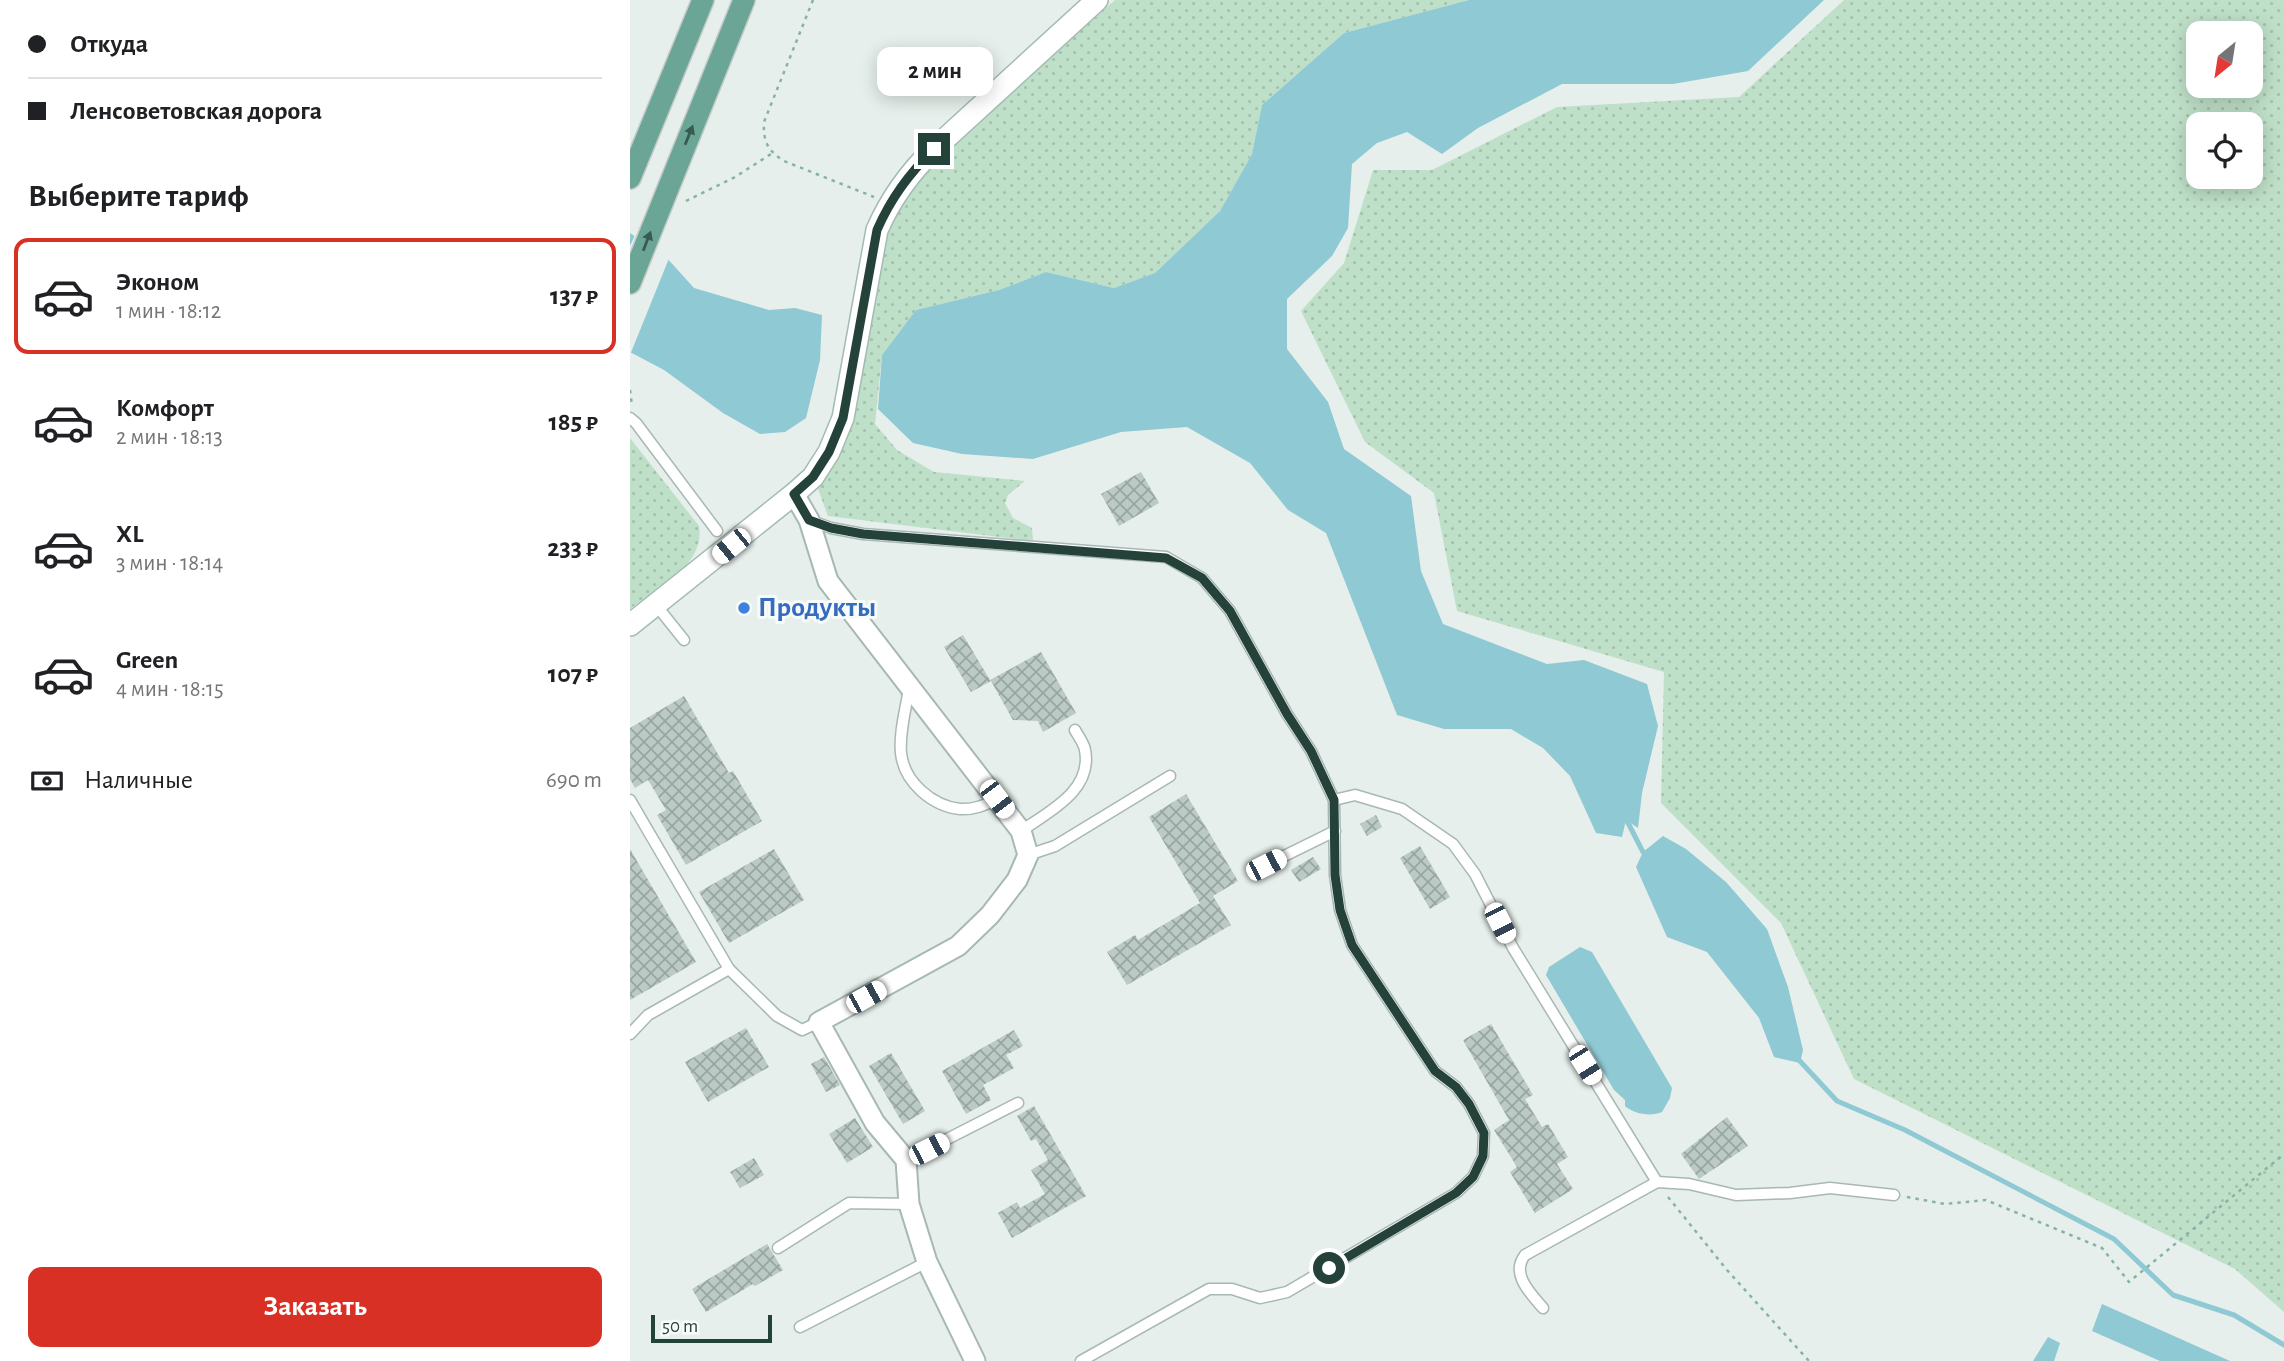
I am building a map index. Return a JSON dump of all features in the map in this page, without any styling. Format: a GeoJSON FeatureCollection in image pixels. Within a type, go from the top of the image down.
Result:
{"type":"FeatureCollection","features":[{"type":"Feature","properties":{"kind":"main road"},"geometry":{"type":"LineString","coordinates":[[630,178],[703,0]]}},
{"type":"Feature","properties":{"kind":"main road"},"geometry":{"type":"LineString","coordinates":[[630,283],[744,0]]}},
{"type":"Feature","properties":{"kind":"street"},"geometry":{"type":"LineString","coordinates":[[630,625],[656,605],[724,538],[794,494],[813,477],[829,452],[843,418],[877,230],[889,203],[911,171],[1097,0]]}},
{"type":"Feature","properties":{"kind":"street"},"geometry":{"type":"LineString","coordinates":[[794,494],[809,520],[828,581],[1021,831],[1028,855],[1017,880],[990,915],[958,946],[819,1022],[875,1124],[906,1160],[909,1204],[927,1262],[975,1361]]}},
{"type":"Feature","properties":{"kind":"lane"},"geometry":{"type":"LineString","coordinates":[[630,418],[724,538]]}},
{"type":"Feature","properties":{"kind":"lane"},"geometry":{"type":"LineString","coordinates":[[809,520],[831,528],[863,534],[1166,558],[1202,578],[1230,611],[1287,714],[1311,751],[1334,800],[1335,875],[1340,910],[1352,945],[1435,1071],[1456,1087],[1469,1104],[1484,1133],[1483,1156],[1473,1177],[1456,1193],[1287,1292],[1260,1298],[1231,1289],[1209,1289],[1081,1361]]}},
{"type":"Feature","properties":{"kind":"lane"},"geometry":{"type":"LineString","coordinates":[[656,605],[684,640]]}},
{"type":"Feature","properties":{"kind":"lane"},"geometry":{"type":"LineString","coordinates":[[909,688],[901,752],[906,774],[920,791],[941,803],[960,809],[981,807],[997,799]]}},
{"type":"Feature","properties":{"kind":"lane"},"geometry":{"type":"LineString","coordinates":[[1021,831],[1070,798],[1079,784],[1085,765],[1085,749],[1075,730]]}},
{"type":"Feature","properties":{"kind":"lane"},"geometry":{"type":"LineString","coordinates":[[1028,855],[1055,846],[1170,776]]}},
{"type":"Feature","properties":{"kind":"lane"},"geometry":{"type":"LineString","coordinates":[[1334,800],[1354,795],[1402,809],[1453,844],[1475,874],[1513,948],[1657,1182]]}},
{"type":"Feature","properties":{"kind":"lane"},"geometry":{"type":"LineString","coordinates":[[630,800],[729,969],[777,1016],[802,1030],[819,1022]]}},
{"type":"Feature","properties":{"kind":"lane"},"geometry":{"type":"LineString","coordinates":[[1266,865],[1335,831]]}},
{"type":"Feature","properties":{"kind":"lane"},"geometry":{"type":"LineString","coordinates":[[630,1034],[648,1016],[729,969]]}},
{"type":"Feature","properties":{"kind":"lane"},"geometry":{"type":"LineString","coordinates":[[906,1160],[1018,1103]]}},
{"type":"Feature","properties":{"kind":"lane"},"geometry":{"type":"LineString","coordinates":[[1543,1308],[1528,1290],[1519,1272],[1520,1262],[1525,1255],[1657,1182],[1689,1184],[1736,1195],[1830,1188],[1894,1195]]}},
{"type":"Feature","properties":{"kind":"lane"},"geometry":{"type":"LineString","coordinates":[[778,1248],[849,1203],[909,1204]]}},
{"type":"Feature","properties":{"kind":"lane"},"geometry":{"type":"LineString","coordinates":[[800,1327],[927,1262]]}},
{"type":"Feature","properties":{"kind":"path"},"geometry":{"type":"LineString","coordinates":[[813,0],[764,122],[763,138],[772,153],[784,161],[889,203]]}},
{"type":"Feature","properties":{"kind":"path"},"geometry":{"type":"LineString","coordinates":[[686,201],[735,177],[772,153]]}},
{"type":"Feature","properties":{"kind":"path"},"geometry":{"type":"LineString","coordinates":[[1894,1195],[1945,1204],[1986,1200],[2102,1248],[2129,1282],[2284,1154]]}},
{"type":"Feature","properties":{"kind":"path"},"geometry":{"type":"LineString","coordinates":[[1657,1182],[1727,1270],[1810,1361]]}},
{"type":"Feature","properties":{"kind":"green space"},"geometry":{"type":"Polygon","coordinates":[[[1115,0],[1469,0],[1344,33],[1262,105],[1252,154],[1220,211],[1155,273],[1114,288],[1046,272],[999,290],[916,310],[882,355],[875,424],[897,450],[934,472],[1025,481],[1008,495],[1005,503],[1013,518],[1032,528],[1033,541],[828,516],[818,489],[838,453],[883,249],[895,208],[913,184],[946,150],[1115,0]]]}},
{"type":"Feature","properties":{"kind":"green space"},"geometry":{"type":"Polygon","coordinates":[[[1844,0],[2284,0],[2284,1312],[2235,1269],[1854,1079],[1781,923],[1661,803],[1664,672],[1457,611],[1434,493],[1365,442],[1301,311],[1344,263],[1373,170],[1432,170],[1557,107],[1739,97],[1844,0]]]}},
{"type":"Feature","properties":{"kind":"green space"},"geometry":{"type":"Polygon","coordinates":[[[630,438],[699,526],[699,540],[695,552],[677,574],[630,609],[630,438]]]}},
{"type":"Feature","properties":{"kind":"water"},"geometry":{"type":"Polygon","coordinates":[[[1469,0],[1824,0],[1748,71],[1673,84],[1562,84],[1478,128],[1442,154],[1407,132],[1377,143],[1352,164],[1348,228],[1332,256],[1287,299],[1287,349],[1328,402],[1344,449],[1411,496],[1421,571],[1443,624],[1547,664],[1584,660],[1647,684],[1658,726],[1642,793],[1638,828],[1626,820],[1622,837],[1596,833],[1570,776],[1543,748],[1511,729],[1444,729],[1397,715],[1326,533],[1288,510],[1250,463],[1187,427],[1121,432],[1033,459],[962,454],[913,443],[878,409],[882,355],[916,310],[999,290],[1046,272],[1114,288],[1155,273],[1220,211],[1252,154],[1262,105],[1344,33],[1469,0]]]}},
{"type":"Feature","properties":{"kind":"water"},"geometry":{"type":"Polygon","coordinates":[[[630,233],[666,257],[694,288],[769,310],[795,308],[822,315],[820,360],[806,418],[785,432],[760,434],[723,413],[664,370],[630,352],[630,233]]]}},
{"type":"Feature","properties":{"kind":"water"},"geometry":{"type":"Polygon","coordinates":[[[1663,836],[1686,849],[1726,882],[1767,929],[1788,987],[1803,1050],[1800,1063],[1774,1057],[1759,1018],[1707,952],[1667,937],[1636,867],[1643,852],[1663,836]]]}},
{"type":"Feature","properties":{"kind":"water"},"geometry":{"type":"Polygon","coordinates":[[[1580,947],[1592,952],[1672,1088],[1662,1112],[1643,1114],[1625,1106],[1625,1100],[1614,1090],[1546,975],[1549,967],[1580,947]]]}},
{"type":"Feature","properties":{"kind":"water"},"geometry":{"type":"Polygon","coordinates":[[[2102,1304],[2230,1361],[2160,1361],[2092,1331],[2102,1304]]]}},
{"type":"Feature","properties":{"kind":"water"},"geometry":{"type":"Polygon","coordinates":[[[2048,1337],[2060,1343],[2054,1361],[2033,1361],[2048,1337]]]}},
{"type":"Feature","properties":{"kind":"pier"},"geometry":{"type":"Polygon","coordinates":[[[636,233],[670,256],[630,355],[630,246],[636,233]]]}},
{"type":"Feature","properties":{"kind":"building"},"geometry":{"type":"Polygon","coordinates":[[[1141,472],[1159,503],[1119,526],[1101,494],[1141,472]]]}},
{"type":"Feature","properties":{"kind":"building"},"geometry":{"type":"Polygon","coordinates":[[[963,635],[990,680],[1041,652],[1076,713],[1043,732],[1038,721],[1013,720],[991,681],[971,692],[944,647],[963,635]]]}},
{"type":"Feature","properties":{"kind":"building"},"geometry":{"type":"Polygon","coordinates":[[[684,696],[729,773],[733,771],[762,821],[686,865],[657,815],[666,810],[648,780],[635,788],[630,779],[630,728],[684,696]]]}},
{"type":"Feature","properties":{"kind":"building"},"geometry":{"type":"Polygon","coordinates":[[[1186,794],[1238,881],[1213,896],[1231,925],[1127,985],[1107,952],[1135,935],[1138,940],[1200,903],[1149,817],[1186,794]]]}},
{"type":"Feature","properties":{"kind":"building"},"geometry":{"type":"Polygon","coordinates":[[[1376,815],[1382,827],[1367,836],[1360,824],[1376,815]]]}},
{"type":"Feature","properties":{"kind":"building"},"geometry":{"type":"Polygon","coordinates":[[[1420,846],[1450,897],[1430,909],[1400,858],[1420,846]]]}},
{"type":"Feature","properties":{"kind":"building"},"geometry":{"type":"Polygon","coordinates":[[[630,849],[696,962],[630,1000],[630,849]]]}},
{"type":"Feature","properties":{"kind":"building"},"geometry":{"type":"Polygon","coordinates":[[[774,849],[804,900],[729,943],[699,892],[774,849]]]}},
{"type":"Feature","properties":{"kind":"building"},"geometry":{"type":"Polygon","coordinates":[[[1313,857],[1321,869],[1299,882],[1291,870],[1313,857]]]}},
{"type":"Feature","properties":{"kind":"building"},"geometry":{"type":"Polygon","coordinates":[[[1491,1024],[1533,1095],[1525,1099],[1542,1127],[1548,1124],[1568,1157],[1557,1164],[1573,1189],[1535,1213],[1510,1172],[1517,1167],[1494,1130],[1509,1120],[1463,1040],[1491,1024]]]}},
{"type":"Feature","properties":{"kind":"building"},"geometry":{"type":"Polygon","coordinates":[[[746,1028],[769,1067],[708,1102],[685,1062],[746,1028]]]}},
{"type":"Feature","properties":{"kind":"building"},"geometry":{"type":"Polygon","coordinates":[[[1014,1030],[1023,1046],[1006,1055],[1014,1068],[983,1085],[991,1100],[966,1114],[942,1071],[1014,1030]]]}},
{"type":"Feature","properties":{"kind":"building"},"geometry":{"type":"Polygon","coordinates":[[[891,1053],[925,1111],[903,1124],[869,1066],[891,1053]]]}},
{"type":"Feature","properties":{"kind":"building"},"geometry":{"type":"Polygon","coordinates":[[[824,1057],[840,1085],[826,1092],[811,1064],[824,1057]]]}},
{"type":"Feature","properties":{"kind":"building"},"geometry":{"type":"Polygon","coordinates":[[[1034,1106],[1086,1196],[1012,1238],[998,1213],[1017,1202],[1020,1208],[1045,1194],[1031,1170],[1048,1160],[1036,1139],[1031,1141],[1017,1116],[1034,1106]]]}},
{"type":"Feature","properties":{"kind":"building"},"geometry":{"type":"Polygon","coordinates":[[[1727,1117],[1748,1146],[1699,1179],[1681,1154],[1727,1117]]]}},
{"type":"Feature","properties":{"kind":"building"},"geometry":{"type":"Polygon","coordinates":[[[855,1118],[873,1147],[847,1163],[829,1134],[855,1118]]]}},
{"type":"Feature","properties":{"kind":"building"},"geometry":{"type":"Polygon","coordinates":[[[754,1158],[764,1175],[740,1188],[730,1172],[754,1158]]]}},
{"type":"Feature","properties":{"kind":"building"},"geometry":{"type":"Polygon","coordinates":[[[767,1244],[783,1270],[706,1312],[692,1289],[767,1244]]]}},
{"type":"Feature","properties":{"kind":"waterway"},"geometry":{"type":"LineString","coordinates":[[1624,815],[1643,852],[1647,854]]}},
{"type":"Feature","properties":{"kind":"waterway"},"geometry":{"type":"LineString","coordinates":[[1798,1059],[1837,1101],[1905,1130],[2114,1239],[2173,1295],[2234,1315],[2284,1345]]}},
{"type":"Feature","properties":{"kind":"place","name":"Продукты"},"geometry":{"type":"Point","coordinates":[744,608]}},
{"type":"Feature","properties":{"kind":"route"},"geometry":{"type":"LineString","coordinates":[[934,149],[911,171],[889,203],[877,230],[843,418],[829,452],[813,477],[794,494],[809,520],[831,528],[863,534],[1166,558],[1202,578],[1230,611],[1287,714],[1311,751],[1334,800],[1335,875],[1340,910],[1352,945],[1435,1071],[1456,1087],[1469,1104],[1484,1133],[1483,1156],[1473,1177],[1456,1193],[1329,1268]]}}]}
